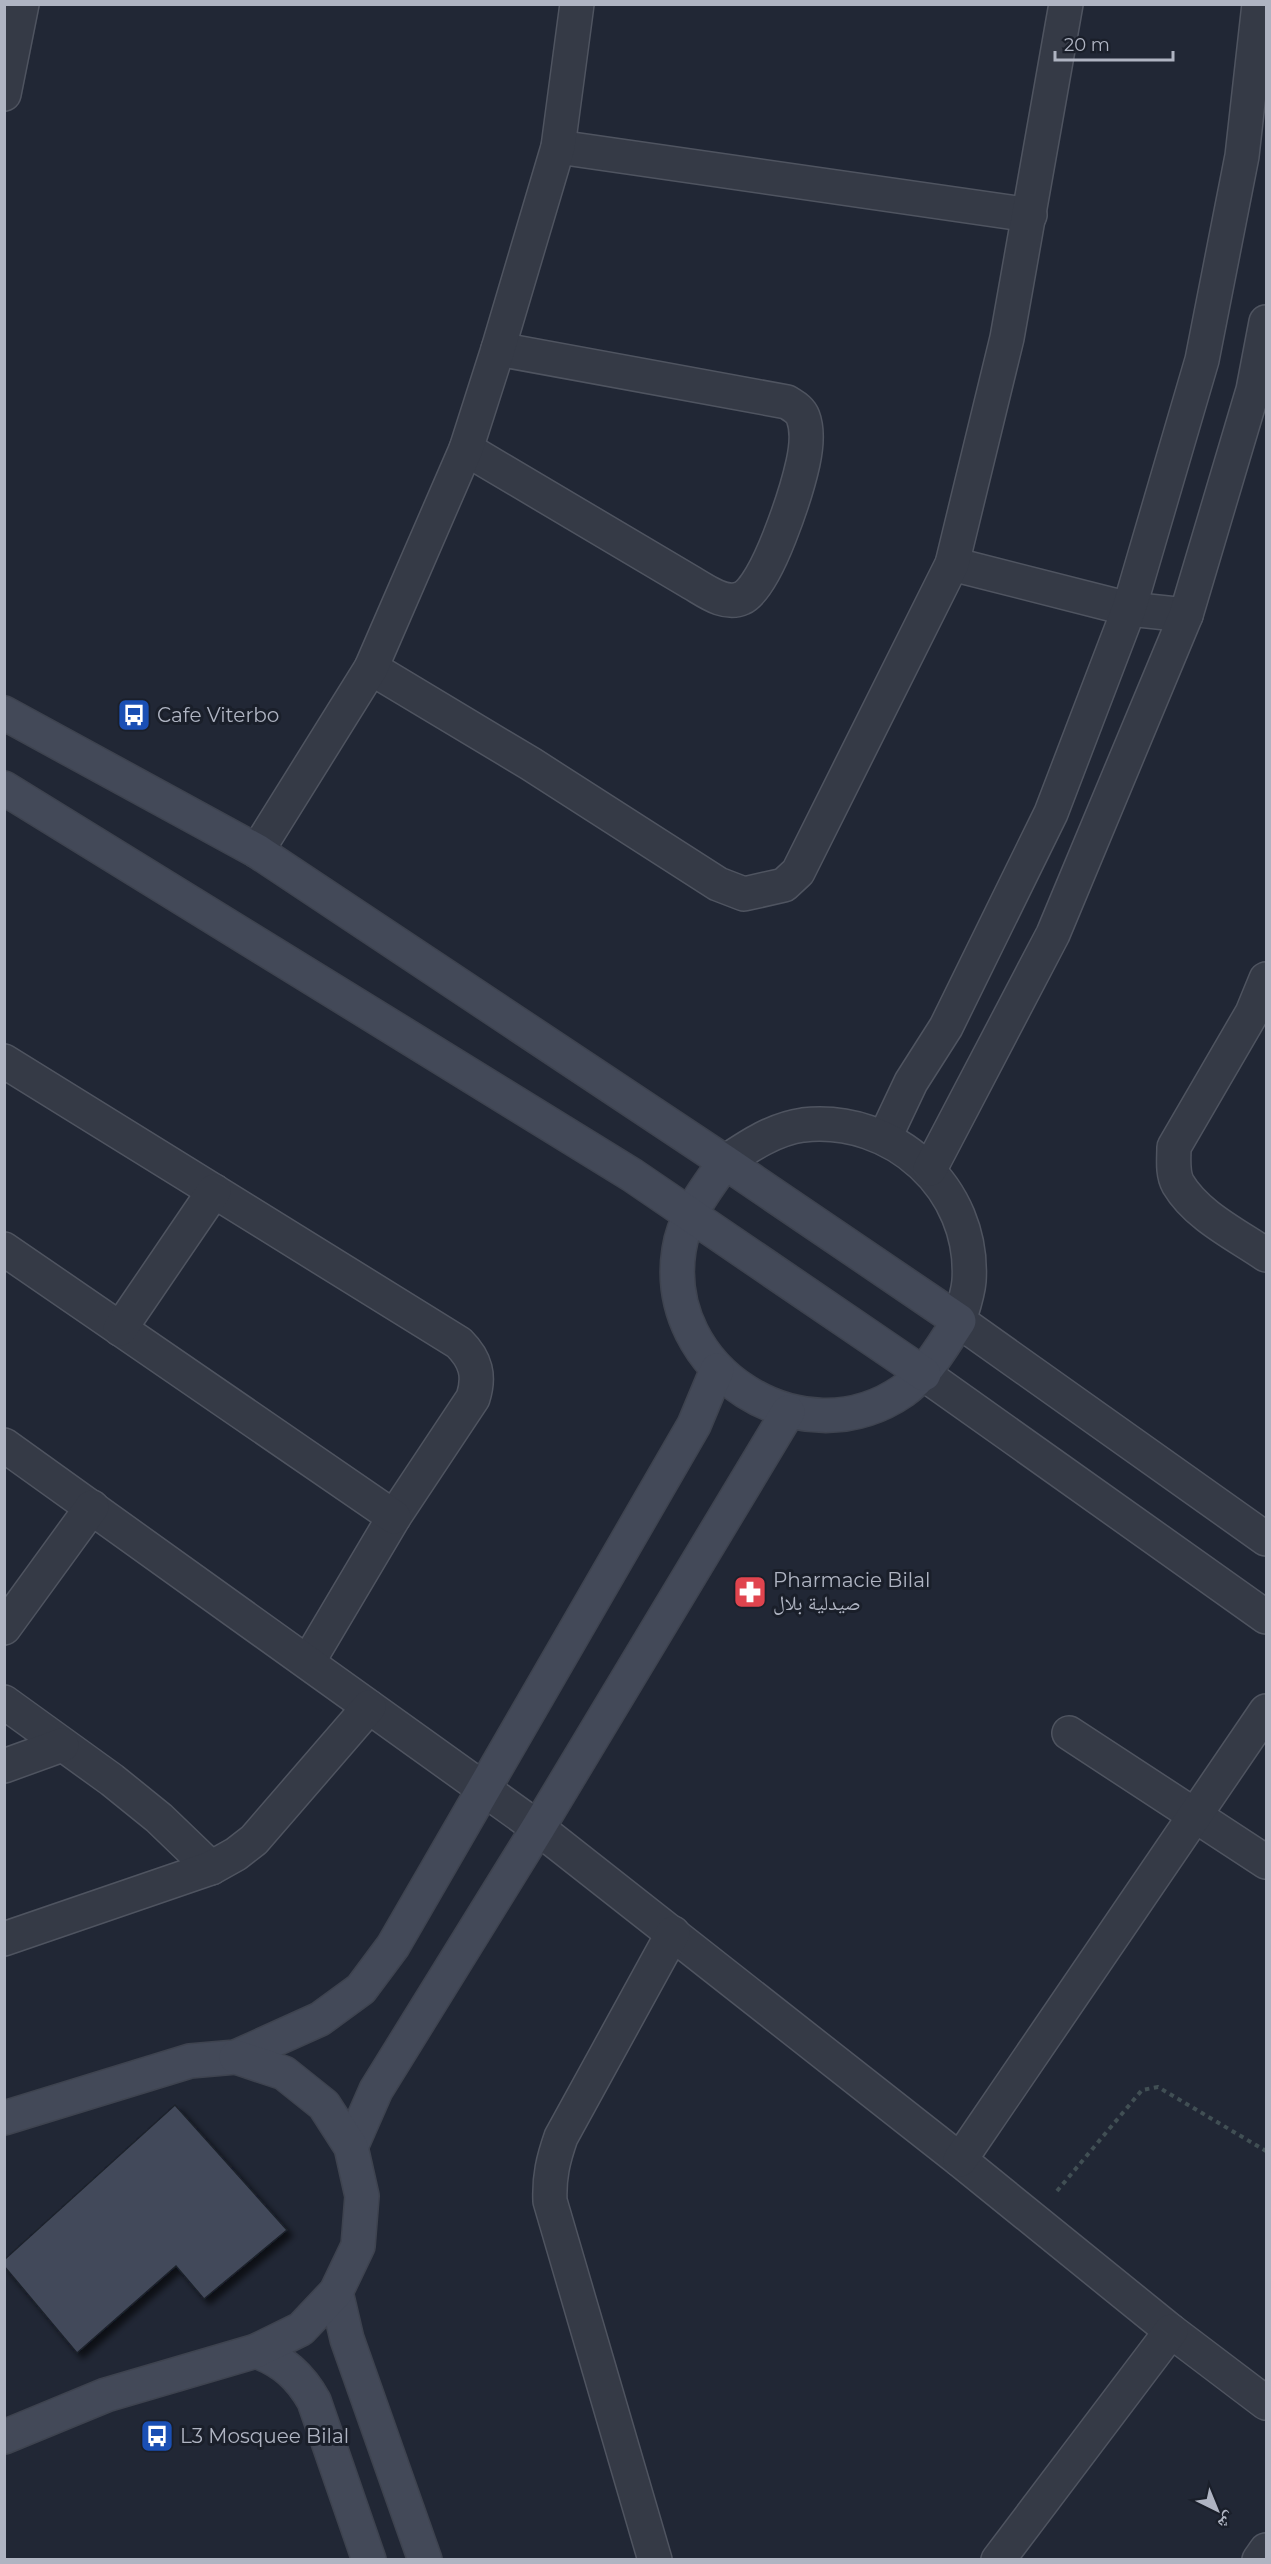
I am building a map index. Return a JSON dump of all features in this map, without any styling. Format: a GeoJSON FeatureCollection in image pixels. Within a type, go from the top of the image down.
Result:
{"type":"FeatureCollection","features":[{"type":"Feature","properties":{"kind":"main road"},"geometry":{"type":"LineString","coordinates":[[4,712],[257,851],[725,1162],[959,1321],[924,1374],[901,1392],[866,1409],[827,1416],[788,1412],[753,1397],[738,1388],[717,1370],[692,1334],[679,1293],[679,1250],[690,1214],[725,1162]]}},
{"type":"Feature","properties":{"kind":"main road"},"geometry":{"type":"LineString","coordinates":[[4,788],[632,1175],[924,1374]]}},
{"type":"Feature","properties":{"kind":"main road"},"geometry":{"type":"LineString","coordinates":[[4,2118],[190,2061],[236,2057],[320,2019],[361,1989],[393,1946],[694,1425],[717,1370]]}},
{"type":"Feature","properties":{"kind":"main road"},"geometry":{"type":"LineString","coordinates":[[351,2147],[375,2090],[538,1828],[788,1412]]}},
{"type":"Feature","properties":{"kind":"main road"},"geometry":{"type":"LineString","coordinates":[[4,2437],[106,2396],[256,2351],[301,2329],[336,2292],[358,2246],[362,2196],[351,2147],[324,2105],[284,2073],[236,2057]]}},
{"type":"Feature","properties":{"kind":"main road"},"geometry":{"type":"LineString","coordinates":[[336,2292],[346,2339],[424,2559]]}},
{"type":"Feature","properties":{"kind":"main road"},"geometry":{"type":"LineString","coordinates":[[256,2351],[275,2358],[291,2370],[310,2393],[369,2559]]}},
{"type":"Feature","properties":{"kind":"street"},"geometry":{"type":"LineString","coordinates":[[4,94],[22,4]]}},
{"type":"Feature","properties":{"kind":"street"},"geometry":{"type":"LineString","coordinates":[[257,851],[371,668],[466,448],[558,147],[577,4]]}},
{"type":"Feature","properties":{"kind":"street"},"geometry":{"type":"LineString","coordinates":[[371,668],[531,764],[718,884],[744,894],[784,885],[798,872],[952,564],[1007,338],[1066,4]]}},
{"type":"Feature","properties":{"kind":"street"},"geometry":{"type":"LineString","coordinates":[[885,1137],[911,1082],[946,1027],[1050,813],[1129,609],[1202,360],[1242,156],[1259,4]]}},
{"type":"Feature","properties":{"kind":"street"},"geometry":{"type":"LineString","coordinates":[[558,147],[1030,215]]}},
{"type":"Feature","properties":{"kind":"street"},"geometry":{"type":"LineString","coordinates":[[930,1169],[1053,934],[1186,615],[1253,390],[1266,322]]}},
{"type":"Feature","properties":{"kind":"street"},"geometry":{"type":"LineString","coordinates":[[466,448],[720,599],[730,601],[742,599],[753,591],[761,580],[784,523],[803,462],[806,433],[803,417],[798,409],[787,402],[498,349]]}},
{"type":"Feature","properties":{"kind":"street"},"geometry":{"type":"LineString","coordinates":[[952,564],[1129,609],[1186,615]]}},
{"type":"Feature","properties":{"kind":"street"},"geometry":{"type":"LineString","coordinates":[[1266,979],[1259,1018],[1174,1147],[1173,1169],[1178,1183],[1202,1211],[1266,1255]]}},
{"type":"Feature","properties":{"kind":"street"},"geometry":{"type":"LineString","coordinates":[[8,1072],[214,1191],[459,1343],[473,1360],[477,1385],[473,1398],[394,1517],[308,1662]]}},
{"type":"Feature","properties":{"kind":"street"},"geometry":{"type":"LineString","coordinates":[[725,1162],[761,1138],[802,1125],[844,1125],[885,1137],[908,1151],[930,1169],[953,1202],[966,1241],[969,1281],[959,1321],[1266,1539]]}},
{"type":"Feature","properties":{"kind":"street"},"geometry":{"type":"LineString","coordinates":[[120,1329],[214,1191]]}},
{"type":"Feature","properties":{"kind":"street"},"geometry":{"type":"LineString","coordinates":[[4,1249],[394,1517]]}},
{"type":"Feature","properties":{"kind":"street"},"geometry":{"type":"LineString","coordinates":[[924,1374],[1266,1617]]}},
{"type":"Feature","properties":{"kind":"street"},"geometry":{"type":"LineString","coordinates":[[4,1445],[538,1828],[960,2160],[1171,2331],[1266,2403]]}},
{"type":"Feature","properties":{"kind":"street"},"geometry":{"type":"LineString","coordinates":[[4,1628],[92,1507]]}},
{"type":"Feature","properties":{"kind":"street"},"geometry":{"type":"LineString","coordinates":[[4,1702],[112,1780],[151,1812],[211,1868]]}},
{"type":"Feature","properties":{"kind":"street"},"geometry":{"type":"LineString","coordinates":[[4,1940],[211,1868],[236,1854],[254,1840],[369,1707]]}},
{"type":"Feature","properties":{"kind":"street"},"geometry":{"type":"LineString","coordinates":[[960,2160],[1266,1711]]}},
{"type":"Feature","properties":{"kind":"street"},"geometry":{"type":"LineString","coordinates":[[1069,1733],[1196,1814],[1266,1862]]}},
{"type":"Feature","properties":{"kind":"street"},"geometry":{"type":"LineString","coordinates":[[4,1766],[62,1745]]}},
{"type":"Feature","properties":{"kind":"street"},"geometry":{"type":"LineString","coordinates":[[655,2559],[550,2201],[549,2182],[551,2164],[561,2138],[673,1933]]}},
{"type":"Feature","properties":{"kind":"street"},"geometry":{"type":"LineString","coordinates":[[998,2559],[1171,2331]]}},
{"type":"Feature","properties":{"kind":"street"},"geometry":{"type":"LineString","coordinates":[[1259,2559],[1266,2550]]}},
{"type":"Feature","properties":{"kind":"path"},"geometry":{"type":"LineString","coordinates":[[1034,2219],[1142,2090],[1158,2086],[1266,2151]]}},
{"type":"Feature","properties":{"kind":"building"},"geometry":{"type":"Polygon","coordinates":[[[175,2105],[287,2230],[204,2299],[176,2266],[77,2353],[4,2266],[4,2260],[175,2105]]]}},
{"type":"Feature","properties":{"kind":"place","name":"Cafe Viterbo"},"geometry":{"type":"Point","coordinates":[134,715]}},
{"type":"Feature","properties":{"kind":"place","name":"Pharmacie Bilal صيدلية بلال"},"geometry":{"type":"Point","coordinates":[750,1592]}},
{"type":"Feature","properties":{"kind":"place","name":"L3 Mosquee Bilal"},"geometry":{"type":"Point","coordinates":[157,2436]}}]}
